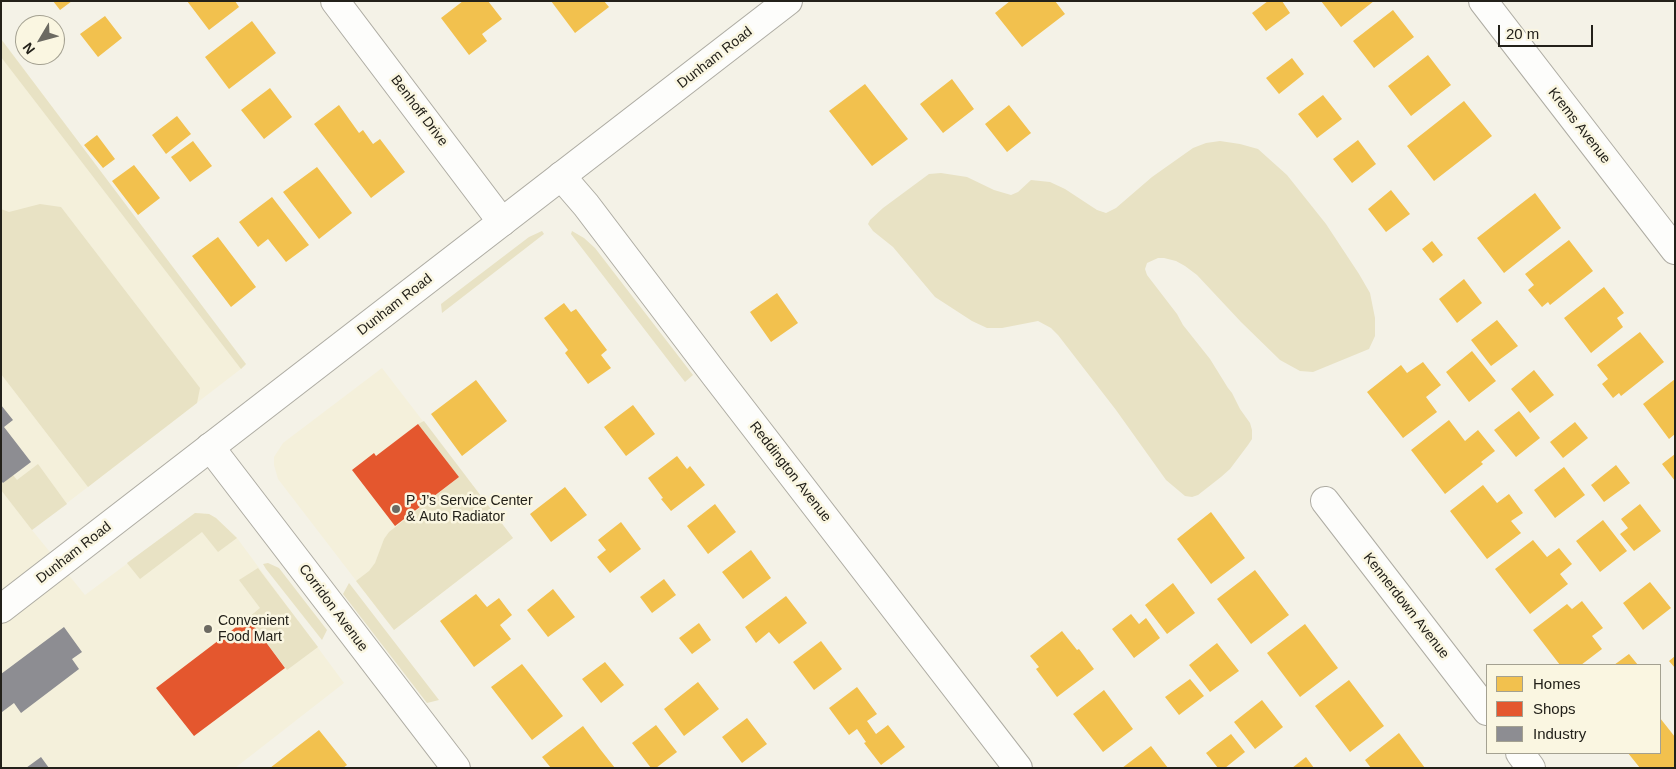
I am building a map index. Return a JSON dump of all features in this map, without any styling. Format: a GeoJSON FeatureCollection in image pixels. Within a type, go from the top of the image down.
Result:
{"type":"FeatureCollection","features":[{"type":"Feature","properties":{"kind":"street","name":"Benhoff Drive"},"geometry":{"type":"LineString","coordinates":[[335,1],[502,222]]}},
{"type":"Feature","properties":{"kind":"street","name":"Dunham Road"},"geometry":{"type":"LineString","coordinates":[[1,609],[788,1]]}},
{"type":"Feature","properties":{"kind":"street","name":"Krems Avenue"},"geometry":{"type":"LineString","coordinates":[[1483,1],[1675,250]]}},
{"type":"Feature","properties":{"kind":"street","name":"Reddington Avenue"},"geometry":{"type":"LineString","coordinates":[[562,176],[1018,768]]}},
{"type":"Feature","properties":{"kind":"street","name":"Corridon Avenue"},"geometry":{"type":"LineString","coordinates":[[210,447],[456,768]]}},
{"type":"Feature","properties":{"kind":"street","name":"Kennerdown Avenue"},"geometry":{"type":"LineString","coordinates":[[1326,501],[1486,710]]}},
{"type":"Feature","properties":{"kind":"street"},"geometry":{"type":"LineString","coordinates":[[1521,754],[1531,768]]}},
{"type":"Feature","properties":{"kind":"shaded area"},"geometry":{"type":"Polygon","coordinates":[[[1,39],[15,58],[15,65],[21,65],[246,365],[32,530],[85,595],[195,513],[209,514],[216,518],[237,538],[344,683],[235,768],[1,768],[1,39]]]}},
{"type":"Feature","properties":{"kind":"shaded area"},"geometry":{"type":"Polygon","coordinates":[[[1,39],[15,58],[15,65],[21,65],[246,364],[241,369],[1,57],[1,39]]]}},
{"type":"Feature","properties":{"kind":"shaded area"},"geometry":{"type":"Polygon","coordinates":[[[1220,141],[1258,149],[1287,175],[1326,224],[1370,293],[1375,318],[1375,336],[1369,349],[1313,372],[1300,371],[1280,360],[1197,275],[1185,266],[1164,258],[1158,258],[1147,263],[1145,269],[1147,275],[1210,359],[1250,423],[1252,430],[1252,439],[1230,469],[1198,495],[1192,497],[1185,496],[1166,480],[1116,410],[1051,328],[1038,321],[1002,328],[987,328],[972,321],[935,297],[893,247],[873,231],[868,224],[883,208],[929,174],[941,173],[967,177],[994,190],[1011,195],[1018,192],[1031,180],[1050,182],[1065,189],[1097,210],[1106,213],[1116,208],[1152,177],[1193,148],[1206,143],[1220,141]]]}},
{"type":"Feature","properties":{"kind":"shaded area"},"geometry":{"type":"Polygon","coordinates":[[[40,204],[61,207],[200,388],[197,403],[88,487],[1,374],[1,209],[9,212],[40,204]]]}},
{"type":"Feature","properties":{"kind":"shaded area"},"geometry":{"type":"Polygon","coordinates":[[[542,231],[544,234],[442,313],[441,304],[529,237],[542,231]]]}},
{"type":"Feature","properties":{"kind":"shaded area"},"geometry":{"type":"Polygon","coordinates":[[[572,231],[584,238],[595,248],[693,375],[685,382],[571,234],[572,231]]]}},
{"type":"Feature","properties":{"kind":"shaded area","name":"P J’s Service Center & Auto Radiator"},"geometry":{"type":"Polygon","coordinates":[[[382,368],[513,538],[394,630],[278,479],[274,465],[274,457],[283,443],[382,368]]]}},
{"type":"Feature","properties":{"kind":"shaded area"},"geometry":{"type":"Polygon","coordinates":[[[424,421],[513,538],[394,630],[356,581],[369,571],[375,563],[384,539],[389,532],[459,477],[418,424],[424,421]]]}},
{"type":"Feature","properties":{"kind":"shaded area"},"geometry":{"type":"Polygon","coordinates":[[[38,464],[67,504],[32,530],[1,490],[1,481],[3,483],[13,475],[17,480],[38,464]]]}},
{"type":"Feature","properties":{"kind":"shaded area"},"geometry":{"type":"Polygon","coordinates":[[[195,513],[209,514],[216,518],[237,538],[218,552],[202,532],[140,579],[127,563],[195,513]]]}},
{"type":"Feature","properties":{"kind":"shaded area"},"geometry":{"type":"Polygon","coordinates":[[[268,563],[279,568],[327,630],[322,640],[263,564],[268,563]]]}},
{"type":"Feature","properties":{"kind":"shaded area"},"geometry":{"type":"Polygon","coordinates":[[[258,568],[318,647],[287,670],[248,618],[260,608],[239,580],[258,568]]]}},
{"type":"Feature","properties":{"kind":"shaded area"},"geometry":{"type":"Polygon","coordinates":[[[349,583],[439,700],[427,703],[343,594],[349,583]]]}},
{"type":"Feature","properties":{"kind":"building: Homes"},"geometry":{"type":"Polygon","coordinates":[[[53,1],[72,1],[60,10],[53,1]]]}},
{"type":"Feature","properties":{"kind":"building: Homes"},"geometry":{"type":"Polygon","coordinates":[[[187,1],[235,1],[239,7],[209,30],[187,1]]]}},
{"type":"Feature","properties":{"kind":"building: Homes"},"geometry":{"type":"Polygon","coordinates":[[[463,1],[488,1],[502,19],[482,34],[487,41],[469,55],[441,18],[463,1]]]}},
{"type":"Feature","properties":{"kind":"building: Homes"},"geometry":{"type":"Polygon","coordinates":[[[551,1],[604,1],[609,7],[575,33],[551,1]]]}},
{"type":"Feature","properties":{"kind":"building: Homes"},"geometry":{"type":"Polygon","coordinates":[[[1010,1],[1055,1],[1065,14],[1022,47],[995,13],[1010,1]]]}},
{"type":"Feature","properties":{"kind":"building: Homes"},"geometry":{"type":"Polygon","coordinates":[[[1268,1],[1282,1],[1290,13],[1266,31],[1252,13],[1268,1]]]}},
{"type":"Feature","properties":{"kind":"building: Homes"},"geometry":{"type":"Polygon","coordinates":[[[1321,1],[1374,1],[1341,27],[1321,1]]]}},
{"type":"Feature","properties":{"kind":"building: Homes"},"geometry":{"type":"Polygon","coordinates":[[[1393,10],[1414,37],[1374,68],[1353,41],[1393,10]]]}},
{"type":"Feature","properties":{"kind":"building: Homes"},"geometry":{"type":"Polygon","coordinates":[[[105,16],[122,38],[98,57],[80,34],[105,16]]]}},
{"type":"Feature","properties":{"kind":"building: Homes"},"geometry":{"type":"Polygon","coordinates":[[[252,21],[276,53],[229,89],[205,57],[252,21]]]}},
{"type":"Feature","properties":{"kind":"building: Homes"},"geometry":{"type":"Polygon","coordinates":[[[1428,55],[1451,85],[1411,116],[1388,86],[1428,55]]]}},
{"type":"Feature","properties":{"kind":"building: Homes"},"geometry":{"type":"Polygon","coordinates":[[[1292,58],[1304,74],[1279,94],[1266,78],[1292,58]]]}},
{"type":"Feature","properties":{"kind":"building: Homes"},"geometry":{"type":"Polygon","coordinates":[[[952,79],[974,109],[943,133],[920,104],[952,79]]]}},
{"type":"Feature","properties":{"kind":"building: Homes"},"geometry":{"type":"Polygon","coordinates":[[[865,84],[908,139],[872,166],[829,111],[865,84]]]}},
{"type":"Feature","properties":{"kind":"building: Homes"},"geometry":{"type":"Polygon","coordinates":[[[270,88],[292,117],[264,139],[241,110],[270,88]]]}},
{"type":"Feature","properties":{"kind":"building: Homes"},"geometry":{"type":"Polygon","coordinates":[[[1323,95],[1342,119],[1317,138],[1298,114],[1323,95]]]}},
{"type":"Feature","properties":{"kind":"building: Homes"},"geometry":{"type":"Polygon","coordinates":[[[1464,101],[1492,136],[1434,181],[1407,146],[1464,101]]]}},
{"type":"Feature","properties":{"kind":"building: Homes"},"geometry":{"type":"Polygon","coordinates":[[[339,105],[359,133],[363,130],[373,144],[380,139],[405,172],[371,198],[314,124],[339,105]]]}},
{"type":"Feature","properties":{"kind":"building: Homes"},"geometry":{"type":"Polygon","coordinates":[[[1009,105],[1031,133],[1007,152],[985,124],[1009,105]]]}},
{"type":"Feature","properties":{"kind":"building: Homes"},"geometry":{"type":"Polygon","coordinates":[[[177,116],[191,134],[166,154],[152,135],[177,116]]]}},
{"type":"Feature","properties":{"kind":"building: Homes"},"geometry":{"type":"Polygon","coordinates":[[[97,135],[115,159],[103,168],[84,145],[97,135]]]}},
{"type":"Feature","properties":{"kind":"building: Homes"},"geometry":{"type":"Polygon","coordinates":[[[1358,140],[1376,164],[1352,183],[1333,159],[1358,140]]]}},
{"type":"Feature","properties":{"kind":"building: Homes"},"geometry":{"type":"Polygon","coordinates":[[[193,141],[212,166],[190,182],[171,157],[193,141]]]}},
{"type":"Feature","properties":{"kind":"building: Homes"},"geometry":{"type":"Polygon","coordinates":[[[134,165],[160,198],[138,215],[112,181],[134,165]]]}},
{"type":"Feature","properties":{"kind":"building: Homes"},"geometry":{"type":"Polygon","coordinates":[[[317,167],[352,213],[319,239],[283,192],[317,167]]]}},
{"type":"Feature","properties":{"kind":"building: Homes"},"geometry":{"type":"Polygon","coordinates":[[[1391,190],[1410,214],[1386,232],[1368,209],[1391,190]]]}},
{"type":"Feature","properties":{"kind":"building: Homes"},"geometry":{"type":"Polygon","coordinates":[[[1535,193],[1561,228],[1504,273],[1477,238],[1535,193]]]}},
{"type":"Feature","properties":{"kind":"building: Homes"},"geometry":{"type":"Polygon","coordinates":[[[272,197],[309,245],[286,262],[268,239],[258,247],[239,222],[272,197]]]}},
{"type":"Feature","properties":{"kind":"building: Homes"},"geometry":{"type":"Polygon","coordinates":[[[218,237],[256,287],[231,307],[192,256],[218,237]]]}},
{"type":"Feature","properties":{"kind":"building: Homes"},"geometry":{"type":"Polygon","coordinates":[[[1569,240],[1593,271],[1550,305],[1548,302],[1542,307],[1528,290],[1534,285],[1525,274],[1569,240]]]}},
{"type":"Feature","properties":{"kind":"building: Homes"},"geometry":{"type":"Polygon","coordinates":[[[1432,241],[1443,255],[1433,263],[1422,249],[1432,241]]]}},
{"type":"Feature","properties":{"kind":"building: Homes"},"geometry":{"type":"Polygon","coordinates":[[[1464,279],[1482,303],[1457,323],[1439,299],[1464,279]]]}},
{"type":"Feature","properties":{"kind":"building: Homes"},"geometry":{"type":"Polygon","coordinates":[[[1604,287],[1624,313],[1617,318],[1623,327],[1591,353],[1564,318],[1604,287]]]}},
{"type":"Feature","properties":{"kind":"building: Homes"},"geometry":{"type":"Polygon","coordinates":[[[777,293],[798,323],[771,342],[750,312],[777,293]]]}},
{"type":"Feature","properties":{"kind":"building: Homes"},"geometry":{"type":"Polygon","coordinates":[[[564,303],[571,312],[576,309],[607,350],[601,355],[611,368],[588,384],[565,353],[568,350],[544,318],[564,303]]]}},
{"type":"Feature","properties":{"kind":"building: Homes"},"geometry":{"type":"Polygon","coordinates":[[[1497,320],[1518,346],[1491,366],[1471,340],[1497,320]]]}},
{"type":"Feature","properties":{"kind":"building: Homes"},"geometry":{"type":"Polygon","coordinates":[[[1640,332],[1664,362],[1621,396],[1619,393],[1613,398],[1602,384],[1608,379],[1597,365],[1640,332]]]}},
{"type":"Feature","properties":{"kind":"building: Homes"},"geometry":{"type":"Polygon","coordinates":[[[1472,351],[1496,381],[1469,402],[1446,372],[1472,351]]]}},
{"type":"Feature","properties":{"kind":"building: Homes"},"geometry":{"type":"Polygon","coordinates":[[[1423,362],[1441,385],[1426,397],[1437,412],[1403,438],[1367,392],[1401,365],[1407,373],[1423,362]]]}},
{"type":"Feature","properties":{"kind":"building: Homes"},"geometry":{"type":"Polygon","coordinates":[[[1534,370],[1554,395],[1530,413],[1511,389],[1534,370]]]}},
{"type":"Feature","properties":{"kind":"building: Homes"},"geometry":{"type":"Polygon","coordinates":[[[1675,379],[1675,434],[1669,439],[1643,404],[1675,379]]]}},
{"type":"Feature","properties":{"kind":"building: Homes"},"geometry":{"type":"Polygon","coordinates":[[[476,380],[507,421],[462,456],[431,414],[476,380]]]}},
{"type":"Feature","properties":{"kind":"building: Homes"},"geometry":{"type":"Polygon","coordinates":[[[633,405],[655,434],[626,456],[604,427],[633,405]]]}},
{"type":"Feature","properties":{"kind":"building: Homes"},"geometry":{"type":"Polygon","coordinates":[[[1519,411],[1540,438],[1516,457],[1494,430],[1519,411]]]}},
{"type":"Feature","properties":{"kind":"building: Homes"},"geometry":{"type":"Polygon","coordinates":[[[1449,420],[1465,441],[1478,430],[1495,451],[1481,462],[1483,464],[1445,494],[1411,450],[1449,420]]]}},
{"type":"Feature","properties":{"kind":"building: Homes"},"geometry":{"type":"Polygon","coordinates":[[[1575,422],[1588,438],[1563,458],[1550,442],[1575,422]]]}},
{"type":"Feature","properties":{"kind":"building: Homes"},"geometry":{"type":"Polygon","coordinates":[[[1675,454],[1675,481],[1662,464],[1675,454]]]}},
{"type":"Feature","properties":{"kind":"building: Homes"},"geometry":{"type":"Polygon","coordinates":[[[677,456],[687,469],[690,466],[705,485],[671,511],[648,478],[677,456]]]}},
{"type":"Feature","properties":{"kind":"building: Homes"},"geometry":{"type":"Polygon","coordinates":[[[1616,465],[1630,483],[1604,502],[1591,485],[1616,465]]]}},
{"type":"Feature","properties":{"kind":"building: Homes"},"geometry":{"type":"Polygon","coordinates":[[[1564,467],[1585,495],[1555,518],[1534,490],[1564,467]]]}},
{"type":"Feature","properties":{"kind":"building: Homes"},"geometry":{"type":"Polygon","coordinates":[[[1483,485],[1497,503],[1509,494],[1523,513],[1511,521],[1521,533],[1487,559],[1450,511],[1483,485]]]}},
{"type":"Feature","properties":{"kind":"building: Homes"},"geometry":{"type":"Polygon","coordinates":[[[565,487],[587,515],[551,542],[530,514],[565,487]]]}},
{"type":"Feature","properties":{"kind":"building: Homes"},"geometry":{"type":"Polygon","coordinates":[[[715,504],[736,532],[708,554],[687,526],[715,504]]]}},
{"type":"Feature","properties":{"kind":"building: Homes"},"geometry":{"type":"Polygon","coordinates":[[[1640,504],[1661,531],[1634,551],[1620,534],[1628,528],[1621,519],[1640,504]]]}},
{"type":"Feature","properties":{"kind":"building: Homes"},"geometry":{"type":"Polygon","coordinates":[[[1211,512],[1245,558],[1211,584],[1177,539],[1211,512]]]}},
{"type":"Feature","properties":{"kind":"building: Homes"},"geometry":{"type":"Polygon","coordinates":[[[1603,520],[1627,551],[1600,572],[1576,541],[1603,520]]]}},
{"type":"Feature","properties":{"kind":"building: Homes"},"geometry":{"type":"Polygon","coordinates":[[[621,522],[641,549],[610,573],[597,557],[606,550],[598,540],[621,522]]]}},
{"type":"Feature","properties":{"kind":"building: Homes"},"geometry":{"type":"Polygon","coordinates":[[[1533,540],[1547,557],[1559,548],[1572,564],[1560,574],[1568,584],[1530,614],[1495,569],[1533,540]]]}},
{"type":"Feature","properties":{"kind":"building: Homes"},"geometry":{"type":"Polygon","coordinates":[[[751,550],[771,578],[743,599],[722,572],[751,550]]]}},
{"type":"Feature","properties":{"kind":"building: Homes"},"geometry":{"type":"Polygon","coordinates":[[[1255,570],[1289,615],[1251,644],[1217,599],[1255,570]]]}},
{"type":"Feature","properties":{"kind":"building: Homes"},"geometry":{"type":"Polygon","coordinates":[[[664,579],[676,595],[652,613],[640,597],[664,579]]]}},
{"type":"Feature","properties":{"kind":"building: Homes"},"geometry":{"type":"Polygon","coordinates":[[[1650,582],[1671,608],[1643,630],[1623,603],[1650,582]]]}},
{"type":"Feature","properties":{"kind":"building: Homes"},"geometry":{"type":"Polygon","coordinates":[[[1173,583],[1195,613],[1167,634],[1145,605],[1173,583]]]}},
{"type":"Feature","properties":{"kind":"building: Homes"},"geometry":{"type":"Polygon","coordinates":[[[553,589],[575,617],[548,637],[527,610],[553,589]]]}},
{"type":"Feature","properties":{"kind":"building: Homes"},"geometry":{"type":"Polygon","coordinates":[[[476,594],[487,607],[499,598],[512,615],[500,625],[511,639],[474,667],[440,621],[476,594]]]}},
{"type":"Feature","properties":{"kind":"building: Homes"},"geometry":{"type":"Polygon","coordinates":[[[786,596],[807,623],[779,644],[769,632],[756,643],[745,627],[786,596]]]}},
{"type":"Feature","properties":{"kind":"building: Homes"},"geometry":{"type":"Polygon","coordinates":[[[1582,601],[1603,628],[1592,636],[1602,649],[1582,664],[1559,664],[1533,630],[1567,604],[1572,609],[1582,601]]]}},
{"type":"Feature","properties":{"kind":"building: Homes"},"geometry":{"type":"Polygon","coordinates":[[[1131,614],[1139,624],[1146,618],[1160,638],[1134,658],[1112,629],[1131,614]]]}},
{"type":"Feature","properties":{"kind":"building: Homes"},"geometry":{"type":"Polygon","coordinates":[[[699,623],[711,640],[692,654],[679,638],[699,623]]]}},
{"type":"Feature","properties":{"kind":"building: Homes"},"geometry":{"type":"Polygon","coordinates":[[[1305,624],[1338,668],[1300,697],[1267,653],[1305,624]]]}},
{"type":"Feature","properties":{"kind":"building: Homes"},"geometry":{"type":"Polygon","coordinates":[[[1062,631],[1094,669],[1057,697],[1036,669],[1039,667],[1030,656],[1062,631]]]}},
{"type":"Feature","properties":{"kind":"building: Homes"},"geometry":{"type":"Polygon","coordinates":[[[821,641],[842,669],[814,690],[793,662],[821,641]]]}},
{"type":"Feature","properties":{"kind":"building: Homes"},"geometry":{"type":"Polygon","coordinates":[[[1217,643],[1239,671],[1210,692],[1189,665],[1217,643]]]}},
{"type":"Feature","properties":{"kind":"building: Homes"},"geometry":{"type":"Polygon","coordinates":[[[1629,654],[1637,664],[1615,664],[1629,654]]]}},
{"type":"Feature","properties":{"kind":"building: Homes"},"geometry":{"type":"Polygon","coordinates":[[[1675,656],[1675,668],[1669,661],[1675,656]]]}},
{"type":"Feature","properties":{"kind":"building: Homes"},"geometry":{"type":"Polygon","coordinates":[[[605,662],[624,685],[601,703],[582,679],[605,662]]]}},
{"type":"Feature","properties":{"kind":"building: Homes"},"geometry":{"type":"Polygon","coordinates":[[[522,664],[563,716],[532,740],[491,687],[522,664]]]}},
{"type":"Feature","properties":{"kind":"building: Homes"},"geometry":{"type":"Polygon","coordinates":[[[1190,679],[1204,696],[1179,715],[1165,697],[1190,679]]]}},
{"type":"Feature","properties":{"kind":"building: Homes"},"geometry":{"type":"Polygon","coordinates":[[[1349,680],[1384,726],[1350,752],[1315,706],[1349,680]]]}},
{"type":"Feature","properties":{"kind":"building: Homes"},"geometry":{"type":"Polygon","coordinates":[[[698,682],[719,709],[684,736],[664,709],[698,682]]]}},
{"type":"Feature","properties":{"kind":"building: Homes"},"geometry":{"type":"Polygon","coordinates":[[[857,687],[877,714],[867,721],[876,734],[888,725],[905,747],[881,765],[864,743],[866,742],[857,729],[849,735],[829,708],[857,687]]]}},
{"type":"Feature","properties":{"kind":"building: Homes"},"geometry":{"type":"Polygon","coordinates":[[[1104,690],[1133,729],[1103,752],[1073,714],[1104,690]]]}},
{"type":"Feature","properties":{"kind":"building: Homes"},"geometry":{"type":"Polygon","coordinates":[[[1262,700],[1283,727],[1255,749],[1234,722],[1262,700]]]}},
{"type":"Feature","properties":{"kind":"building: Homes"},"geometry":{"type":"Polygon","coordinates":[[[747,718],[767,744],[742,763],[722,737],[747,718]]]}},
{"type":"Feature","properties":{"kind":"building: Homes"},"geometry":{"type":"Polygon","coordinates":[[[1661,719],[1675,737],[1675,768],[1640,768],[1629,754],[1661,754],[1661,719]]]}},
{"type":"Feature","properties":{"kind":"building: Homes"},"geometry":{"type":"Polygon","coordinates":[[[656,725],[677,752],[656,768],[651,768],[632,743],[656,725]]]}},
{"type":"Feature","properties":{"kind":"building: Homes"},"geometry":{"type":"Polygon","coordinates":[[[583,726],[615,768],[551,768],[542,757],[583,726]]]}},
{"type":"Feature","properties":{"kind":"building: Homes"},"geometry":{"type":"Polygon","coordinates":[[[319,730],[347,765],[343,768],[270,768],[319,730]]]}},
{"type":"Feature","properties":{"kind":"building: Homes"},"geometry":{"type":"Polygon","coordinates":[[[1399,733],[1425,768],[1371,768],[1365,760],[1399,733]]]}},
{"type":"Feature","properties":{"kind":"building: Homes"},"geometry":{"type":"Polygon","coordinates":[[[1231,734],[1245,752],[1225,768],[1218,768],[1206,753],[1231,734]]]}},
{"type":"Feature","properties":{"kind":"building: Homes"},"geometry":{"type":"Polygon","coordinates":[[[1151,746],[1168,768],[1122,768],[1151,746]]]}},
{"type":"Feature","properties":{"kind":"building: Homes"},"geometry":{"type":"Polygon","coordinates":[[[1306,757],[1314,768],[1292,768],[1306,757]]]}},
{"type":"Feature","properties":{"kind":"building: Shops"},"geometry":{"type":"Polygon","coordinates":[[[418,424],[459,477],[395,526],[352,470],[374,453],[376,456],[418,424]]]}},
{"type":"Feature","properties":{"kind":"building: Shops"},"geometry":{"type":"Polygon","coordinates":[[[248,618],[285,668],[194,736],[156,688],[248,618]]]}},
{"type":"Feature","properties":{"kind":"building: Industry"},"geometry":{"type":"Polygon","coordinates":[[[1,405],[13,420],[4,427],[31,462],[3,483],[1,481],[1,405]]]}},
{"type":"Feature","properties":{"kind":"building: Industry"},"geometry":{"type":"Polygon","coordinates":[[[64,627],[82,652],[72,659],[79,669],[21,713],[14,703],[2,712],[1,674],[64,627]]]}},
{"type":"Feature","properties":{"kind":"building: Industry"},"geometry":{"type":"Polygon","coordinates":[[[41,757],[49,768],[26,768],[41,757]]]}},
{"type":"Feature","properties":{"kind":"place","name":"P J’s Service Center & Auto Radiator"},"geometry":{"type":"Point","coordinates":[396,509]}},
{"type":"Feature","properties":{"kind":"place","name":"Convenient Food Mart"},"geometry":{"type":"Point","coordinates":[208,629]}}]}
